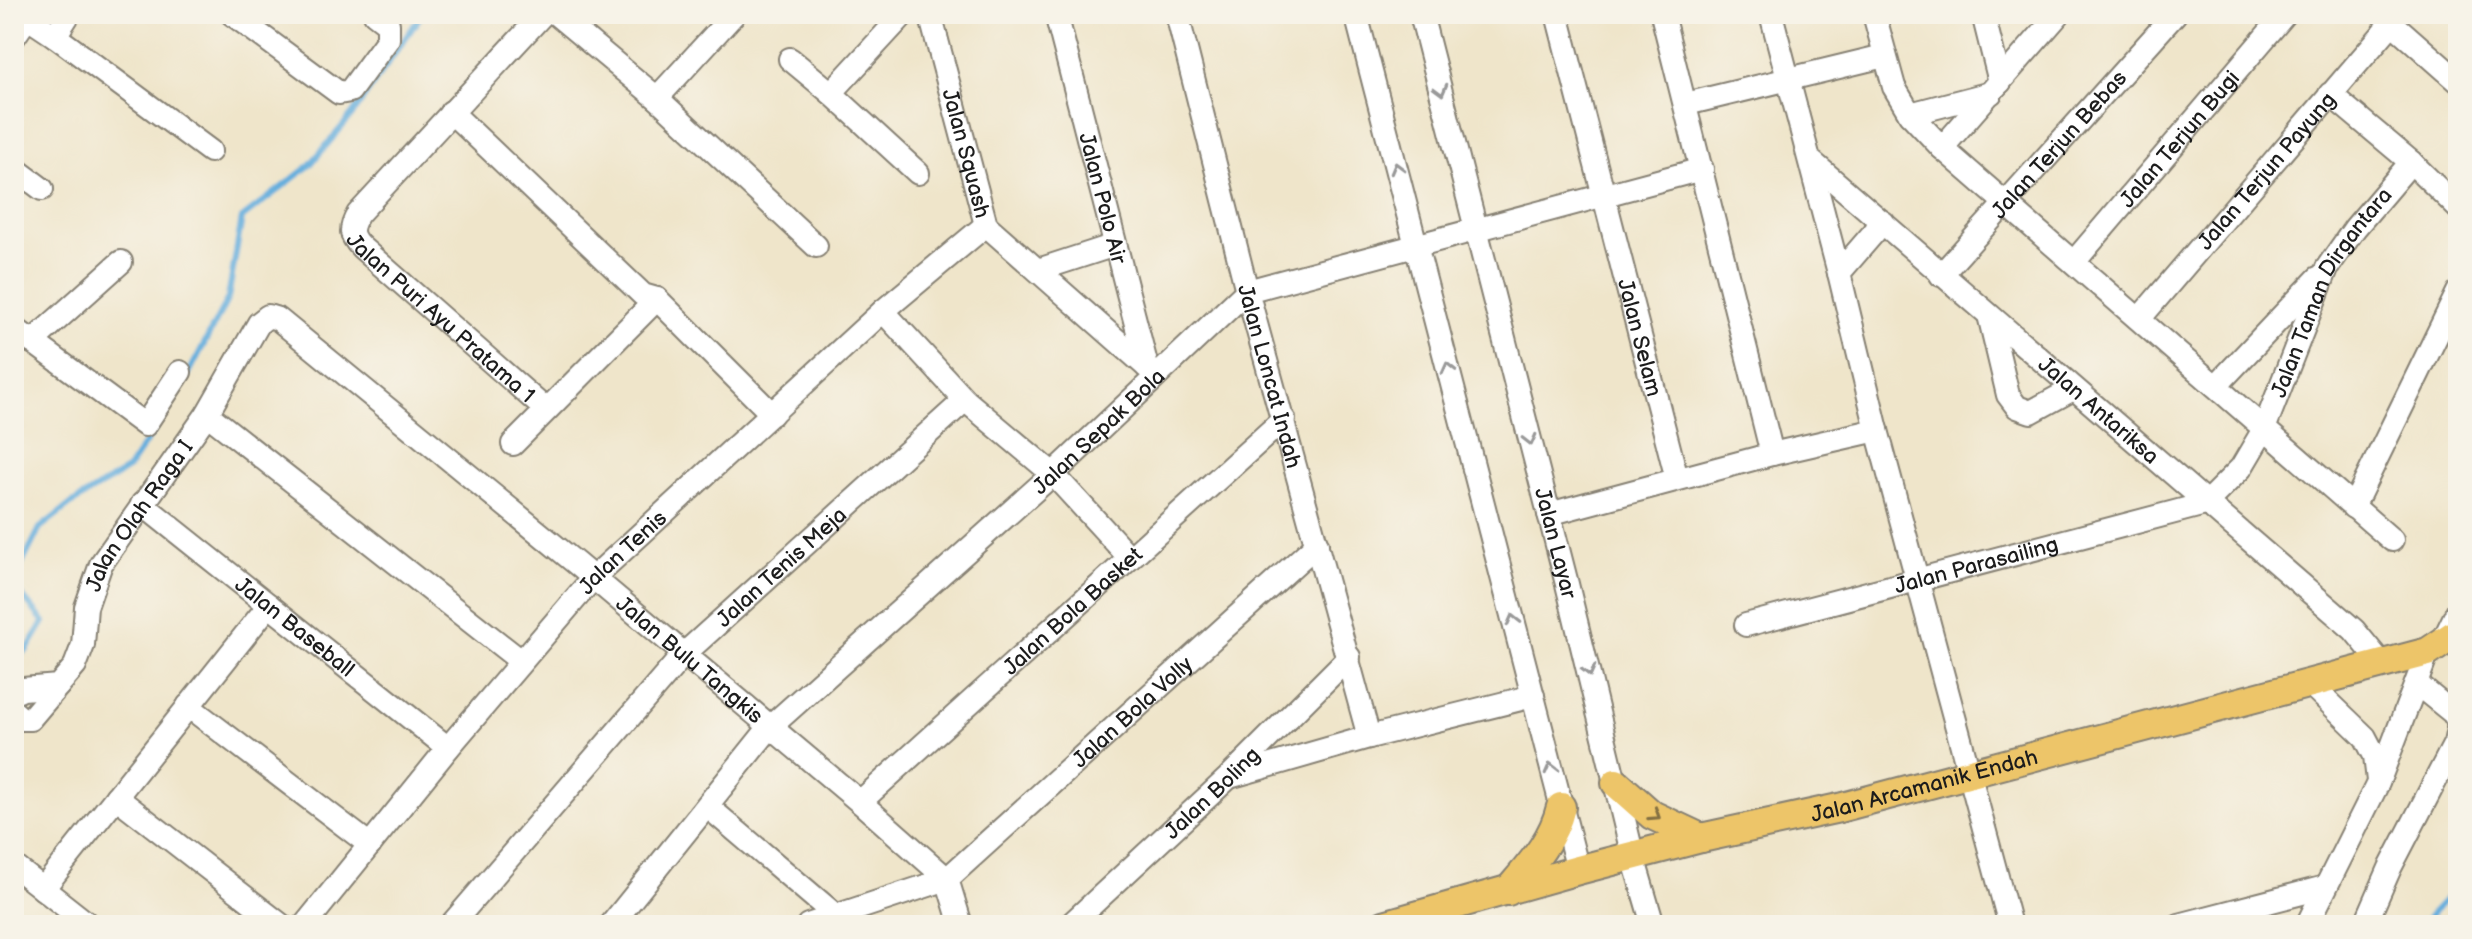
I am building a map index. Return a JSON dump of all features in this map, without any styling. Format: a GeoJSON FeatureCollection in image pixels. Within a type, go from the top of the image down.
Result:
{"type":"FeatureCollection","features":[{"type":"Feature","properties":{"kind":"main road","name":"Jalan Arcamanik Endah"},"geometry":{"type":"LineString","coordinates":[[1384,925],[1413,921],[1578,870],[1701,838],[1839,808],[2382,664],[2442,643]]}},
{"type":"Feature","properties":{"kind":"main road"},"geometry":{"type":"LineString","coordinates":[[1616,783],[1652,815],[1701,838]]}},
{"type":"Feature","properties":{"kind":"main road"},"geometry":{"type":"LineString","coordinates":[[1508,892],[1548,842],[1561,807]]}},
{"type":"Feature","properties":{"kind":"street"},"geometry":{"type":"LineString","coordinates":[[55,36],[69,14]]}},
{"type":"Feature","properties":{"kind":"street"},"geometry":{"type":"LineString","coordinates":[[232,14],[343,94],[350,91],[388,39],[382,19]]}},
{"type":"Feature","properties":{"kind":"street"},"geometry":{"type":"LineString","coordinates":[[543,14],[451,112],[768,418]]}},
{"type":"Feature","properties":{"kind":"street"},"geometry":{"type":"LineString","coordinates":[[556,14],[657,98],[816,246]]}},
{"type":"Feature","properties":{"kind":"street"},"geometry":{"type":"LineString","coordinates":[[657,98],[734,14]]}},
{"type":"Feature","properties":{"kind":"street"},"geometry":{"type":"LineString","coordinates":[[831,93],[904,14]]}},
{"type":"Feature","properties":{"kind":"street","name":"Jalan Squash"},"geometry":{"type":"LineString","coordinates":[[930,14],[986,225],[1151,371]]}},
{"type":"Feature","properties":{"kind":"street","name":"Jalan Polo Air"},"geometry":{"type":"LineString","coordinates":[[1056,14],[1151,371]]}},
{"type":"Feature","properties":{"kind":"street","name":"Jalan Loncat Indah"},"geometry":{"type":"LineString","coordinates":[[1177,14],[1247,291],[1369,737]]}},
{"type":"Feature","properties":{"kind":"street"},"geometry":{"type":"LineString","coordinates":[[1356,14],[1578,870]]}},
{"type":"Feature","properties":{"kind":"street","name":"Jalan Layar"},"geometry":{"type":"LineString","coordinates":[[1421,14],[1633,857],[1653,925]]}},
{"type":"Feature","properties":{"kind":"street","name":"Jalan Selam"},"geometry":{"type":"LineString","coordinates":[[1557,14],[1677,479]]}},
{"type":"Feature","properties":{"kind":"street"},"geometry":{"type":"LineString","coordinates":[[1662,14],[1772,454]]}},
{"type":"Feature","properties":{"kind":"street"},"geometry":{"type":"LineString","coordinates":[[1771,14],[1877,430],[2010,925]]}},
{"type":"Feature","properties":{"kind":"street"},"geometry":{"type":"LineString","coordinates":[[1874,14],[1894,87],[1910,114],[1942,148],[2392,540]]}},
{"type":"Feature","properties":{"kind":"street"},"geometry":{"type":"LineString","coordinates":[[1983,14],[1996,87]]}},
{"type":"Feature","properties":{"kind":"street"},"geometry":{"type":"LineString","coordinates":[[1942,148],[2059,14]]}},
{"type":"Feature","properties":{"kind":"street","name":"Jalan Terjun Bebas"},"geometry":{"type":"LineString","coordinates":[[1941,275],[2175,14]]}},
{"type":"Feature","properties":{"kind":"street","name":"Jalan Terjun Bugi"},"geometry":{"type":"LineString","coordinates":[[2074,262],[2285,14]]}},
{"type":"Feature","properties":{"kind":"street"},"geometry":{"type":"LineString","coordinates":[[14,37],[24,16],[210,151]]}},
{"type":"Feature","properties":{"kind":"street"},"geometry":{"type":"LineString","coordinates":[[2387,18],[2458,81]]}},
{"type":"Feature","properties":{"kind":"street","name":"Jalan Terjun Payung"},"geometry":{"type":"LineString","coordinates":[[2140,318],[2330,94],[2387,18]]}},
{"type":"Feature","properties":{"kind":"street"},"geometry":{"type":"LineString","coordinates":[[1686,104],[1884,56]]}},
{"type":"Feature","properties":{"kind":"street"},"geometry":{"type":"LineString","coordinates":[[790,59],[918,173]]}},
{"type":"Feature","properties":{"kind":"street"},"geometry":{"type":"LineString","coordinates":[[1910,114],[1996,87]]}},
{"type":"Feature","properties":{"kind":"street"},"geometry":{"type":"LineString","coordinates":[[2330,94],[2411,162],[2458,208]]}},
{"type":"Feature","properties":{"kind":"street","name":"Jalan Puri Ayu Pratama 1"},"geometry":{"type":"LineString","coordinates":[[451,112],[358,214],[351,228],[352,238],[546,410]]}},
{"type":"Feature","properties":{"kind":"street","name":"Jalan Antariksa"},"geometry":{"type":"LineString","coordinates":[[1810,160],[2354,630],[2382,664]]}},
{"type":"Feature","properties":{"kind":"street","name":"Jalan Taman Dirgantara"},"geometry":{"type":"LineString","coordinates":[[2205,504],[2241,468],[2264,429],[2327,268],[2355,228],[2411,162]]}},
{"type":"Feature","properties":{"kind":"street"},"geometry":{"type":"LineString","coordinates":[[14,168],[42,189]]}},
{"type":"Feature","properties":{"kind":"street","name":"Jalan Sepak Bola"},"geometry":{"type":"LineString","coordinates":[[611,925],[770,727],[1053,474],[1151,371],[1247,291],[1702,169]]}},
{"type":"Feature","properties":{"kind":"street"},"geometry":{"type":"LineString","coordinates":[[1839,273],[1883,222]]}},
{"type":"Feature","properties":{"kind":"street","name":"Jalan Tenis"},"geometry":{"type":"LineString","coordinates":[[305,925],[448,748],[593,578],[883,311],[986,225]]}},
{"type":"Feature","properties":{"kind":"street"},"geometry":{"type":"LineString","coordinates":[[1038,270],[1115,245]]}},
{"type":"Feature","properties":{"kind":"street"},"geometry":{"type":"LineString","coordinates":[[121,262],[23,335],[145,425],[180,372]]}},
{"type":"Feature","properties":{"kind":"street"},"geometry":{"type":"LineString","coordinates":[[2216,386],[2327,268]]}},
{"type":"Feature","properties":{"kind":"street"},"geometry":{"type":"LineString","coordinates":[[2353,507],[2458,292]]}},
{"type":"Feature","properties":{"kind":"street","name":"Jalan Puri Ayu Pratama 1"},"geometry":{"type":"LineString","coordinates":[[513,444],[649,301]]}},
{"type":"Feature","properties":{"kind":"street"},"geometry":{"type":"LineString","coordinates":[[883,311],[965,400],[1053,474],[1130,558]]}},
{"type":"Feature","properties":{"kind":"street"},"geometry":{"type":"LineString","coordinates":[[1989,315],[2008,395],[2017,407],[2031,412],[2073,389]]}},
{"type":"Feature","properties":{"kind":"street","name":"Jalan Olah Raga I"},"geometry":{"type":"LineString","coordinates":[[14,712],[22,719],[30,719],[75,666],[83,645],[86,607],[101,564],[207,414],[259,323],[268,316]]}},
{"type":"Feature","properties":{"kind":"street","name":"Jalan Bulu Tangkis"},"geometry":{"type":"LineString","coordinates":[[268,316],[278,319],[593,578],[860,802],[948,885]]}},
{"type":"Feature","properties":{"kind":"street","name":"Jalan Tenis Meja"},"geometry":{"type":"LineString","coordinates":[[451,925],[683,655],[965,400]]}},
{"type":"Feature","properties":{"kind":"street"},"geometry":{"type":"LineString","coordinates":[[207,414],[521,661]]}},
{"type":"Feature","properties":{"kind":"street","name":"Jalan Bola Basket"},"geometry":{"type":"LineString","coordinates":[[860,802],[1284,419]]}},
{"type":"Feature","properties":{"kind":"street"},"geometry":{"type":"LineString","coordinates":[[1549,514],[1772,454],[1877,430]]}},
{"type":"Feature","properties":{"kind":"street","name":"Jalan Baseball"},"geometry":{"type":"LineString","coordinates":[[142,504],[448,748]]}},
{"type":"Feature","properties":{"kind":"street","name":"Jalan Parasailing"},"geometry":{"type":"LineString","coordinates":[[1746,625],[2205,504]]}},
{"type":"Feature","properties":{"kind":"street","name":"Jalan Bola Volly"},"geometry":{"type":"LineString","coordinates":[[948,885],[1317,544]]}},
{"type":"Feature","properties":{"kind":"street"},"geometry":{"type":"LineString","coordinates":[[43,889],[269,605]]}},
{"type":"Feature","properties":{"kind":"street"},"geometry":{"type":"LineString","coordinates":[[2307,925],[2378,783],[2416,689],[2458,610]]}},
{"type":"Feature","properties":{"kind":"street","name":"Jalan Boling"},"geometry":{"type":"LineString","coordinates":[[1070,925],[1228,778],[1349,657]]}},
{"type":"Feature","properties":{"kind":"street"},"geometry":{"type":"LineString","coordinates":[[2308,682],[2365,737],[2375,756],[2378,783]]}},
{"type":"Feature","properties":{"kind":"street"},"geometry":{"type":"LineString","coordinates":[[14,693],[23,689],[58,686]]}},
{"type":"Feature","properties":{"kind":"street"},"geometry":{"type":"LineString","coordinates":[[2416,689],[2453,713],[2458,721]]}},
{"type":"Feature","properties":{"kind":"street"},"geometry":{"type":"LineString","coordinates":[[1228,778],[1369,737],[1533,696]]}},
{"type":"Feature","properties":{"kind":"street"},"geometry":{"type":"LineString","coordinates":[[188,706],[370,845]]}},
{"type":"Feature","properties":{"kind":"street"},"geometry":{"type":"LineString","coordinates":[[2365,925],[2390,868],[2455,743],[2458,729]]}},
{"type":"Feature","properties":{"kind":"street"},"geometry":{"type":"LineString","coordinates":[[116,797],[281,925]]}},
{"type":"Feature","properties":{"kind":"street"},"geometry":{"type":"LineString","coordinates":[[707,806],[835,915]]}},
{"type":"Feature","properties":{"kind":"street"},"geometry":{"type":"LineString","coordinates":[[14,866],[89,925]]}},
{"type":"Feature","properties":{"kind":"street"},"geometry":{"type":"LineString","coordinates":[[808,925],[948,885],[961,925]]}},
{"type":"Feature","properties":{"kind":"street"},"geometry":{"type":"LineString","coordinates":[[2179,925],[2325,887]]}},
{"type":"Feature","properties":{"kind":"green space"},"geometry":{"type":"Polygon","coordinates":[[[1252,14],[1307,14],[1256,28],[1252,14]]]}},
{"type":"Feature","properties":{"kind":"waterway"},"geometry":{"type":"LineString","coordinates":[[188,375],[228,298],[242,218],[309,166],[352,115],[422,14]]}},
{"type":"Feature","properties":{"kind":"waterway"},"geometry":{"type":"LineString","coordinates":[[14,657],[27,650],[44,622],[19,592],[15,578],[40,528],[71,504],[128,469],[155,428]]}},
{"type":"Feature","properties":{"kind":"waterway"},"geometry":{"type":"LineString","coordinates":[[2421,925],[2458,886]]}}]}
